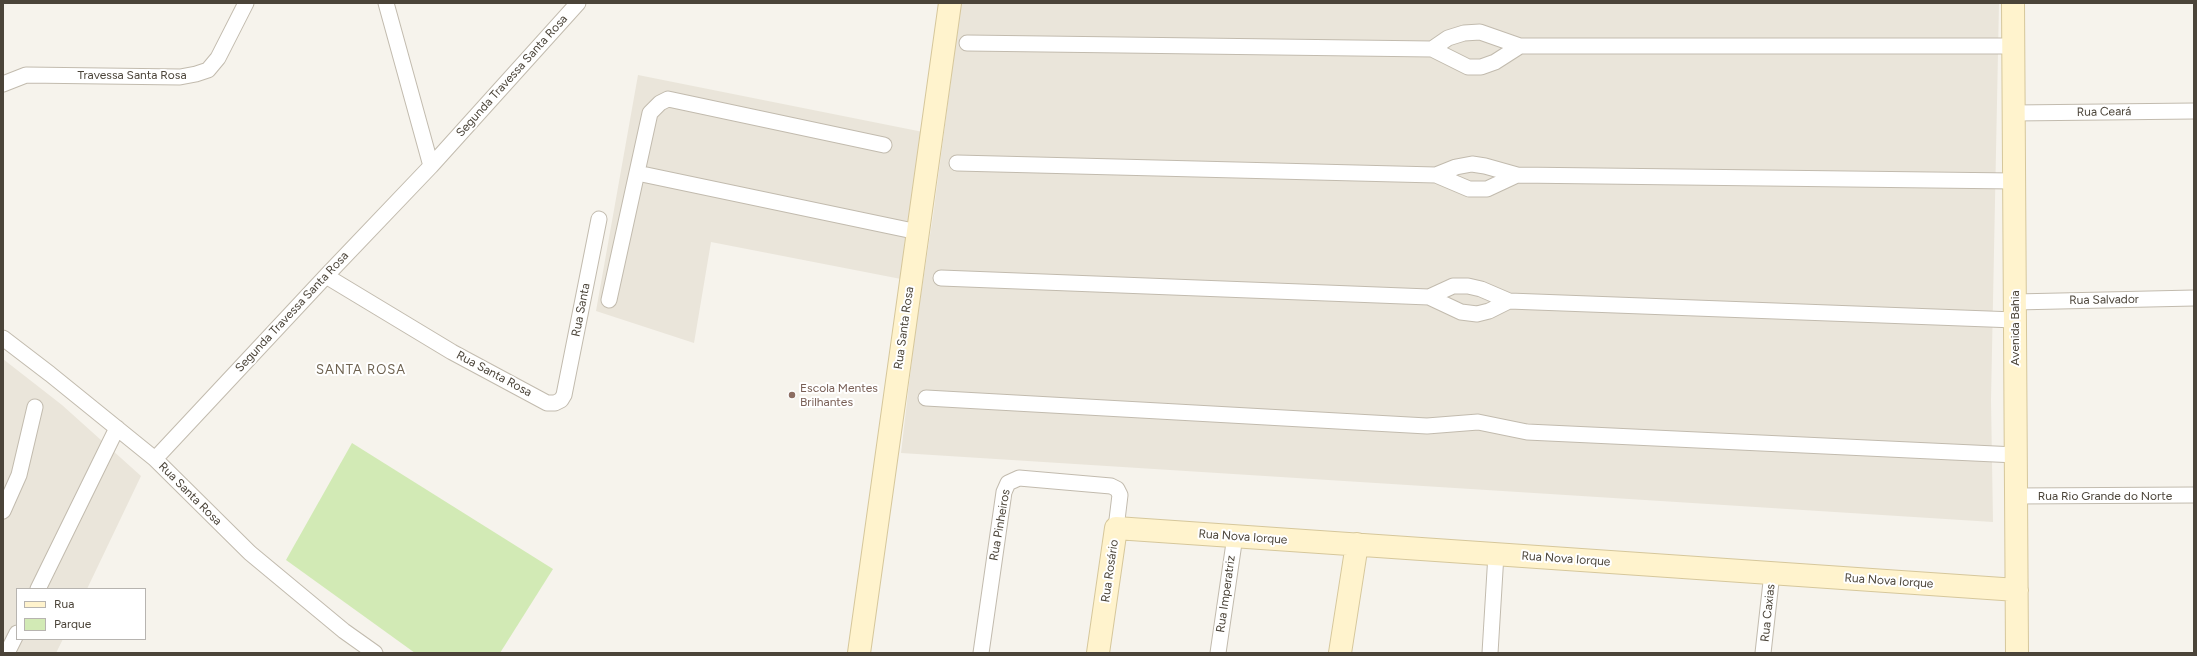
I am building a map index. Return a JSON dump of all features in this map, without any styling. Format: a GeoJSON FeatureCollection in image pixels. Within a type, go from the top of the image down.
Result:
{"type":"FeatureCollection","features":[{"type":"Feature","properties":{"kind":"street","name":"Travessa Santa Rosa"},"geometry":{"type":"LineString","coordinates":[[3,84],[26,75],[180,77],[208,70],[218,58],[246,3]]}},
{"type":"Feature","properties":{"kind":"street"},"geometry":{"type":"LineString","coordinates":[[386,3],[431,166]]}},
{"type":"Feature","properties":{"kind":"street","name":"Segunda Travessa Santa Rosa"},"geometry":{"type":"LineString","coordinates":[[155,459],[431,166],[578,3]]}},
{"type":"Feature","properties":{"kind":"street","name":"Rua Santa Rosa"},"geometry":{"type":"LineString","coordinates":[[859,653],[950,3]]}},
{"type":"Feature","properties":{"kind":"street","name":"Avenida Bahia"},"geometry":{"type":"LineString","coordinates":[[2013,3],[2006,46],[2014,113],[2007,181],[2011,314],[2009,455],[2016,496],[2017,653]]}},
{"type":"Feature","properties":{"kind":"street"},"geometry":{"type":"LineString","coordinates":[[1432,49],[1448,38],[1464,33],[1480,32],[1520,46],[2006,46]]}},
{"type":"Feature","properties":{"kind":"street"},"geometry":{"type":"LineString","coordinates":[[967,43],[1432,49],[1468,67],[1481,67],[1495,62],[1520,46]]}},
{"type":"Feature","properties":{"kind":"street"},"geometry":{"type":"LineString","coordinates":[[609,300],[650,113],[654,107],[668,99],[884,145]]}},
{"type":"Feature","properties":{"kind":"street","name":"Rua Ceará"},"geometry":{"type":"LineString","coordinates":[[2014,113],[2194,111]]}},
{"type":"Feature","properties":{"kind":"street"},"geometry":{"type":"LineString","coordinates":[[956,163],[1436,175],[1469,188],[1487,189],[1517,175]]}},
{"type":"Feature","properties":{"kind":"street"},"geometry":{"type":"LineString","coordinates":[[1436,175],[1456,167],[1472,164],[1517,175],[2007,181]]}},
{"type":"Feature","properties":{"kind":"street"},"geometry":{"type":"LineString","coordinates":[[637,173],[918,232]]}},
{"type":"Feature","properties":{"kind":"street","name":"Rua Santa"},"geometry":{"type":"LineString","coordinates":[[561,400],[564,395],[599,219]]}},
{"type":"Feature","properties":{"kind":"street","name":"Rua Santa Rosa"},"geometry":{"type":"LineString","coordinates":[[326,276],[452,352],[547,403],[561,400]]}},
{"type":"Feature","properties":{"kind":"street"},"geometry":{"type":"LineString","coordinates":[[941,278],[1429,297],[1461,312],[1477,314],[1509,301]]}},
{"type":"Feature","properties":{"kind":"street"},"geometry":{"type":"LineString","coordinates":[[1429,297],[1453,286],[1468,286],[1481,289],[1509,301]]}},
{"type":"Feature","properties":{"kind":"street","name":"Rua Salvador"},"geometry":{"type":"LineString","coordinates":[[1509,301],[2011,314],[2194,298]]}},
{"type":"Feature","properties":{"kind":"street","name":"Rua Santa Rosa"},"geometry":{"type":"LineString","coordinates":[[3,338],[155,459],[250,554],[344,631],[375,653]]}},
{"type":"Feature","properties":{"kind":"street"},"geometry":{"type":"LineString","coordinates":[[926,398],[1427,426],[1478,422],[1527,432],[2009,455]]}},
{"type":"Feature","properties":{"kind":"street"},"geometry":{"type":"LineString","coordinates":[[3,511],[19,475],[35,407]]}},
{"type":"Feature","properties":{"kind":"street"},"geometry":{"type":"LineString","coordinates":[[38,588],[117,428]]}},
{"type":"Feature","properties":{"kind":"street","name":"Rua Pinheiros"},"geometry":{"type":"LineString","coordinates":[[981,653],[1004,492],[1008,484],[1019,478],[1111,486],[1116,490]]}},
{"type":"Feature","properties":{"kind":"street","name":"Rua Rosário"},"geometry":{"type":"LineString","coordinates":[[1098,653],[1120,495],[1116,490]]}},
{"type":"Feature","properties":{"kind":"street","name":"Rua Rio Grande do Norte"},"geometry":{"type":"LineString","coordinates":[[2016,496],[2194,495]]}},
{"type":"Feature","properties":{"kind":"street","name":"Rua Nova Iorque"},"geometry":{"type":"LineString","coordinates":[[1116,528],[2017,590]]}},
{"type":"Feature","properties":{"kind":"street","name":"Rua Imperatriz"},"geometry":{"type":"LineString","coordinates":[[1218,653],[1235,536]]}},
{"type":"Feature","properties":{"kind":"street"},"geometry":{"type":"LineString","coordinates":[[1340,653],[1357,544]]}},
{"type":"Feature","properties":{"kind":"street"},"geometry":{"type":"LineString","coordinates":[[1490,653],[1496,554]]}},
{"type":"Feature","properties":{"kind":"street","name":"Rua Caxias"},"geometry":{"type":"LineString","coordinates":[[1764,653],[1772,573]]}},
{"type":"Feature","properties":{"kind":"street"},"geometry":{"type":"LineString","coordinates":[[7,653],[16,635]]}},
{"type":"Feature","properties":{"kind":"shaded area"},"geometry":{"type":"Polygon","coordinates":[[[961,3],[1999,3],[1991,400],[1993,522],[901,453],[915,333],[933,216],[961,3]]]}},
{"type":"Feature","properties":{"kind":"shaded area"},"geometry":{"type":"Polygon","coordinates":[[[638,75],[923,132],[906,231],[901,279],[711,242],[694,343],[596,311],[638,75]]]}},
{"type":"Feature","properties":{"kind":"shaded area"},"geometry":{"type":"Polygon","coordinates":[[[3,359],[62,405],[141,476],[87,588],[16,588],[16,640],[62,640],[56,653],[3,653],[3,359]]]}},
{"type":"Feature","properties":{"kind":"green space"},"geometry":{"type":"Polygon","coordinates":[[[352,443],[553,569],[500,653],[415,653],[286,560],[352,443]]]}},
{"type":"Feature","properties":{"kind":"place","name":"Escola Mentes Brilhantes"},"geometry":{"type":"Point","coordinates":[792,395]}},
{"type":"Feature","properties":{"kind":"district","name":"SANTA ROSA"},"geometry":{"type":"Point","coordinates":[361,370]}}]}
